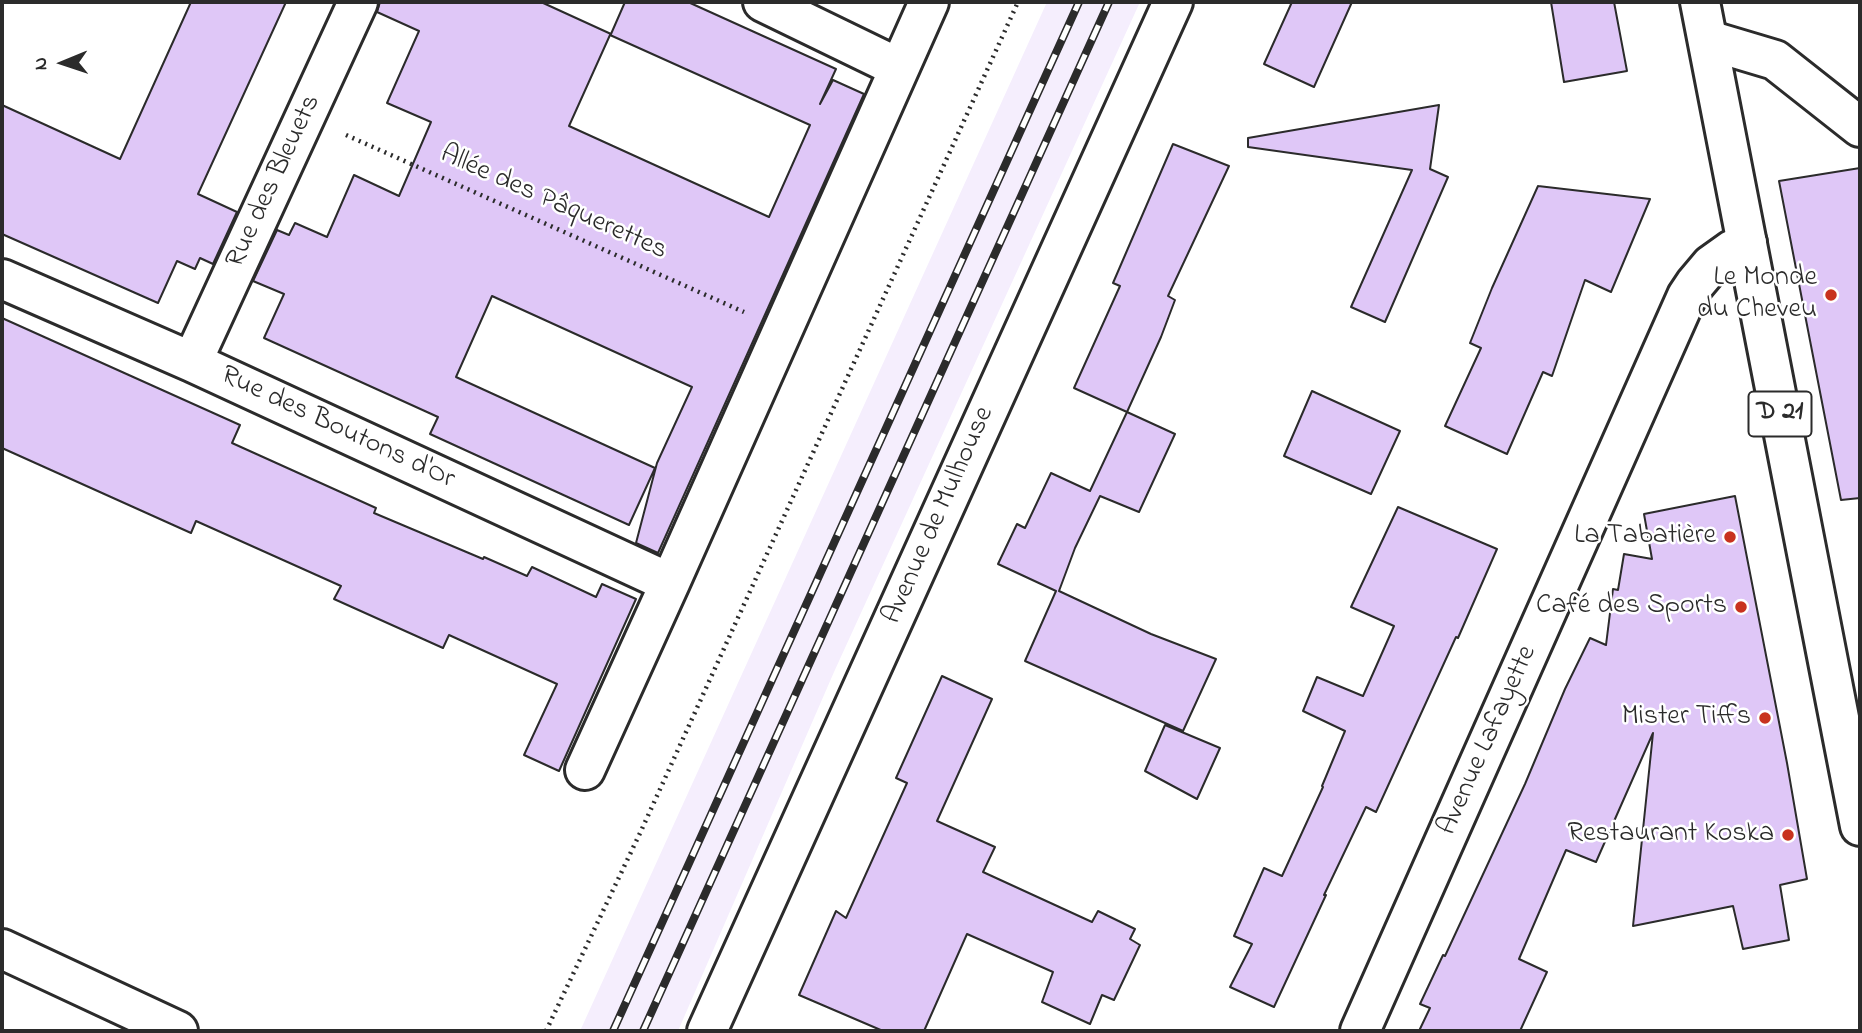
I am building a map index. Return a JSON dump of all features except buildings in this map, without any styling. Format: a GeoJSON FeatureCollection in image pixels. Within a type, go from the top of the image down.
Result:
{"type":"FeatureCollection","features":[{"type":"Feature","properties":{"kind":"street","name":"Rue des Bleuets"},"geometry":{"type":"LineString","coordinates":[[192,362],[358,2]]}},
{"type":"Feature","properties":{"kind":"street"},"geometry":{"type":"LineString","coordinates":[[763,2],[899,68]]}},
{"type":"Feature","properties":{"kind":"street"},"geometry":{"type":"LineString","coordinates":[[585,770],[929,2]]}},
{"type":"Feature","properties":{"kind":"street","name":"Avenue de Mulhouse"},"geometry":{"type":"LineString","coordinates":[[707,1031],[1173,2]]}},
{"type":"Feature","properties":{"kind":"street","name":"D 21"},"geometry":{"type":"LineString","coordinates":[[1700,2],[1860,826]]}},
{"type":"Feature","properties":{"kind":"street"},"geometry":{"type":"LineString","coordinates":[[1708,40],[1775,60],[1860,127]]}},
{"type":"Feature","properties":{"kind":"street","name":"Avenue Lafayette"},"geometry":{"type":"LineString","coordinates":[[1360,1031],[1687,296],[1711,265],[1747,243]]}},
{"type":"Feature","properties":{"kind":"street","name":"Rue des Boutons d'Or"},"geometry":{"type":"LineString","coordinates":[[2,279],[192,362],[670,583]]}},
{"type":"Feature","properties":{"kind":"street"},"geometry":{"type":"LineString","coordinates":[[2,949],[178,1031]]}},
{"type":"Feature","properties":{"kind":"path"},"geometry":{"type":"LineString","coordinates":[[546,1031],[653,806],[1018,2]]}},
{"type":"Feature","properties":{"kind":"path","name":"Allée des Pâquerettes"},"geometry":{"type":"LineString","coordinates":[[305,116],[783,329]]}},
{"type":"Feature","properties":{"kind":"shaded area"},"geometry":{"type":"Polygon","coordinates":[[[1047,2],[1140,2],[834,672],[678,1031],[580,1031],[1047,2]]]}},
{"type":"Feature","properties":{"kind":"railway"},"geometry":{"type":"LineString","coordinates":[[613,1031],[1079,2]]}},
{"type":"Feature","properties":{"kind":"railway"},"geometry":{"type":"LineString","coordinates":[[643,1031],[1109,2]]}},
{"type":"Feature","properties":{"kind":"place","name":"Le Monde du Cheveu"},"geometry":{"type":"Point","coordinates":[1831,295]}},
{"type":"Feature","properties":{"kind":"place","name":"La Tabatière"},"geometry":{"type":"Point","coordinates":[1730,537]}},
{"type":"Feature","properties":{"kind":"place","name":"Café des Sports"},"geometry":{"type":"Point","coordinates":[1741,607]}},
{"type":"Feature","properties":{"kind":"place","name":"Mister Tiffs"},"geometry":{"type":"Point","coordinates":[1765,718]}},
{"type":"Feature","properties":{"kind":"place","name":"Restaurant Koska"},"geometry":{"type":"Point","coordinates":[1788,835]}}]}
